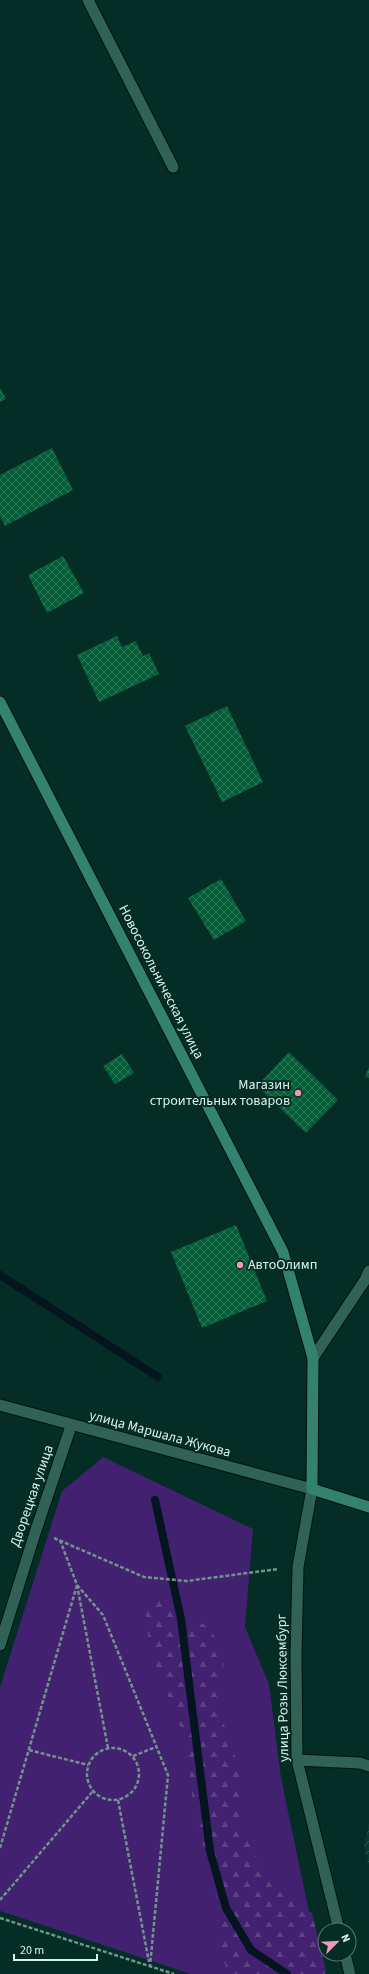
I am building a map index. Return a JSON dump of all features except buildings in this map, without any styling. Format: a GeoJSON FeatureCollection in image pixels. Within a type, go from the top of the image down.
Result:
{"type":"FeatureCollection","features":[{"type":"Feature","properties":{"kind":"main road","name":"Новосокольническая улица"},"geometry":{"type":"LineString","coordinates":[[0,702],[283,1252],[313,1358],[312,1489]]}},
{"type":"Feature","properties":{"kind":"main road"},"geometry":{"type":"LineString","coordinates":[[312,1489],[369,1507]]}},
{"type":"Feature","properties":{"kind":"street"},"geometry":{"type":"LineString","coordinates":[[88,0],[172,168]]}},
{"type":"Feature","properties":{"kind":"street"},"geometry":{"type":"LineString","coordinates":[[313,1358],[365,1280],[369,1271]]}},
{"type":"Feature","properties":{"kind":"street","name":"улица Маршала Жукова"},"geometry":{"type":"LineString","coordinates":[[0,1405],[71,1426],[312,1489]]}},
{"type":"Feature","properties":{"kind":"street","name":"Дворецкая улица"},"geometry":{"type":"LineString","coordinates":[[0,1645],[35,1533],[71,1426]]}},
{"type":"Feature","properties":{"kind":"street","name":"улица Розы Люксембург"},"geometry":{"type":"LineString","coordinates":[[312,1489],[298,1567],[296,1654],[297,1760],[338,1922]]}},
{"type":"Feature","properties":{"kind":"street"},"geometry":{"type":"LineString","coordinates":[[297,1760],[360,1763],[369,1766]]}},
{"type":"Feature","properties":{"kind":"street"},"geometry":{"type":"LineString","coordinates":[[347,1962],[350,1974]]}},
{"type":"Feature","properties":{"kind":"path"},"geometry":{"type":"LineString","coordinates":[[35,1533],[60,1540],[144,1577],[187,1581],[298,1567]]}},
{"type":"Feature","properties":{"kind":"path"},"geometry":{"type":"LineString","coordinates":[[60,1540],[77,1585],[108,1748]]}},
{"type":"Feature","properties":{"kind":"path"},"geometry":{"type":"LineString","coordinates":[[77,1585],[103,1614],[168,1776],[150,1966]]}},
{"type":"Feature","properties":{"kind":"path"},"geometry":{"type":"LineString","coordinates":[[0,1848],[77,1585]]}},
{"type":"Feature","properties":{"kind":"path"},"geometry":{"type":"LineString","coordinates":[[133,1756],[156,1747]]}},
{"type":"Feature","properties":{"kind":"path"},"geometry":{"type":"LineString","coordinates":[[108,1748],[121,1749],[133,1756],[139,1769],[138,1782],[130,1794],[118,1800],[104,1798],[93,1791],[87,1779],[88,1765],[96,1754],[108,1748]]}},
{"type":"Feature","properties":{"kind":"path"},"geometry":{"type":"LineString","coordinates":[[29,1750],[88,1765]]}},
{"type":"Feature","properties":{"kind":"path"},"geometry":{"type":"LineString","coordinates":[[0,1900],[93,1791]]}},
{"type":"Feature","properties":{"kind":"path"},"geometry":{"type":"LineString","coordinates":[[118,1800],[150,1966]]}},
{"type":"Feature","properties":{"kind":"path"},"geometry":{"type":"LineString","coordinates":[[0,1918],[174,1974]]}},
{"type":"Feature","properties":{"kind":"shaded area"},"geometry":{"type":"Polygon","coordinates":[[[369,1823],[369,1865],[364,1846],[369,1823]]]}},
{"type":"Feature","properties":{"kind":"green space"},"geometry":{"type":"Polygon","coordinates":[[[103,1457],[253,1529],[245,1627],[269,1684],[281,1778],[317,1950],[317,1962],[319,1962],[322,1974],[191,1974],[0,1911],[0,1687],[62,1491],[103,1457]]]}},
{"type":"Feature","properties":{"kind":"green space"},"geometry":{"type":"Polygon","coordinates":[[[162,1601],[210,1628],[225,1656],[218,1707],[243,1779],[243,1832],[272,1886],[312,1913],[317,1934],[317,1962],[324,1962],[326,1971],[325,1974],[232,1974],[226,1967],[219,1947],[215,1882],[195,1820],[186,1741],[149,1648],[145,1602],[162,1601]]]}},
{"type":"Feature","properties":{"kind":"waterway"},"geometry":{"type":"LineString","coordinates":[[0,1275],[158,1377]]}},
{"type":"Feature","properties":{"kind":"waterway"},"geometry":{"type":"LineString","coordinates":[[155,1500],[181,1619],[210,1851],[226,1908],[251,1950],[287,1974]]}},
{"type":"Feature","properties":{"kind":"place","name":"Магазин строительных товаров"},"geometry":{"type":"Point","coordinates":[298,1093]}},
{"type":"Feature","properties":{"kind":"place","name":"АвтоОлимп"},"geometry":{"type":"Point","coordinates":[240,1265]}}]}
